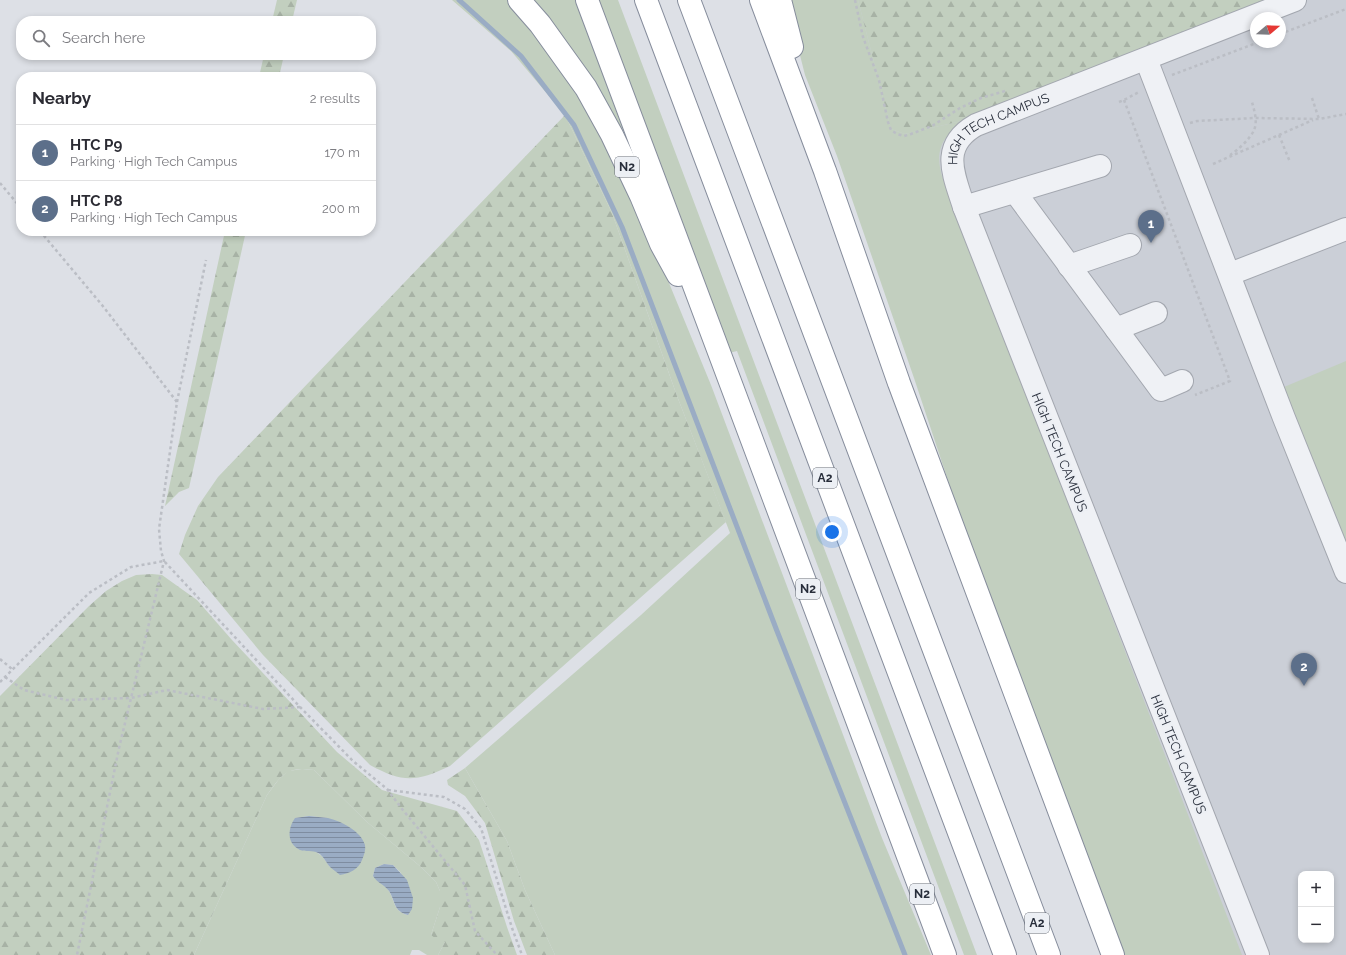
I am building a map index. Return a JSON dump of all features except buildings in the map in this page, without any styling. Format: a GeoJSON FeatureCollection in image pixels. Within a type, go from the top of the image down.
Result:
{"type":"FeatureCollection","features":[{"type":"Feature","properties":{"kind":"highway","name":"N2"},"geometry":{"type":"LineString","coordinates":[[519,0],[540,24],[586,88],[612,135],[641,196],[661,244],[716,346]]}},
{"type":"Feature","properties":{"kind":"highway","name":"N2"},"geometry":{"type":"LineString","coordinates":[[586,0],[945,955]]}},
{"type":"Feature","properties":{"kind":"highway","name":"A2"},"geometry":{"type":"LineString","coordinates":[[646,0],[1004,955]]}},
{"type":"Feature","properties":{"kind":"highway","name":"A2"},"geometry":{"type":"LineString","coordinates":[[689,0],[1049,955]]}},
{"type":"Feature","properties":{"kind":"highway"},"geometry":{"type":"LineString","coordinates":[[761,0],[825,170],[899,383],[1113,955]]}},
{"type":"Feature","properties":{"kind":"highway"},"geometry":{"type":"LineString","coordinates":[[780,0],[786,27],[800,73],[827,153],[825,170]]}},
{"type":"Feature","properties":{"kind":"street","name":"HIGH TECH CAMPUS"},"geometry":{"type":"LineString","coordinates":[[1258,955],[964,207],[952,166],[953,154],[959,137],[976,125],[1295,0]]}},
{"type":"Feature","properties":{"kind":"street"},"geometry":{"type":"LineString","coordinates":[[1146,59],[1230,274],[1284,418],[1345,569]]}},
{"type":"Feature","properties":{"kind":"street"},"geometry":{"type":"LineString","coordinates":[[964,207],[1100,166]]}},
{"type":"Feature","properties":{"kind":"street"},"geometry":{"type":"LineString","coordinates":[[1015,192],[1161,390],[1182,381]]}},
{"type":"Feature","properties":{"kind":"street"},"geometry":{"type":"LineString","coordinates":[[1230,274],[1346,229]]}},
{"type":"Feature","properties":{"kind":"street"},"geometry":{"type":"LineString","coordinates":[[1070,266],[1130,245]]}},
{"type":"Feature","properties":{"kind":"street"},"geometry":{"type":"LineString","coordinates":[[1116,329],[1156,313]]}},
{"type":"Feature","properties":{"kind":"path"},"geometry":{"type":"LineString","coordinates":[[856,0],[863,37],[880,80],[888,122],[891,130],[897,134],[904,136],[932,126],[960,108],[981,98],[1012,90]]}},
{"type":"Feature","properties":{"kind":"path"},"geometry":{"type":"LineString","coordinates":[[1286,32],[1346,9]]}},
{"type":"Feature","properties":{"kind":"path"},"geometry":{"type":"LineString","coordinates":[[1154,82],[1250,45]]}},
{"type":"Feature","properties":{"kind":"path"},"geometry":{"type":"LineString","coordinates":[[1312,98],[1319,119]]}},
{"type":"Feature","properties":{"kind":"path"},"geometry":{"type":"LineString","coordinates":[[1124,100],[1230,381],[1185,398],[1182,381]]}},
{"type":"Feature","properties":{"kind":"path"},"geometry":{"type":"LineString","coordinates":[[1192,178],[1212,164],[1232,154],[1244,143],[1254,130],[1255,118],[1252,102]]}},
{"type":"Feature","properties":{"kind":"path"},"geometry":{"type":"LineString","coordinates":[[1173,129],[1197,121],[1255,118],[1319,119],[1346,114]]}},
{"type":"Feature","properties":{"kind":"path"},"geometry":{"type":"LineString","coordinates":[[1212,164],[1314,119]]}},
{"type":"Feature","properties":{"kind":"path"},"geometry":{"type":"LineString","coordinates":[[1279,135],[1290,162]]}},
{"type":"Feature","properties":{"kind":"path"},"geometry":{"type":"LineString","coordinates":[[0,183],[16,202]]}},
{"type":"Feature","properties":{"kind":"path"},"geometry":{"type":"LineString","coordinates":[[44,236],[102,304],[177,402]]}},
{"type":"Feature","properties":{"kind":"path"},"geometry":{"type":"LineString","coordinates":[[206,260],[177,402],[159,529],[161,551],[164,562],[300,707],[353,761],[387,789],[402,810],[465,884],[475,931],[498,955]]}},
{"type":"Feature","properties":{"kind":"path"},"geometry":{"type":"LineString","coordinates":[[0,682],[89,593],[130,567],[164,562]]}},
{"type":"Feature","properties":{"kind":"path"},"geometry":{"type":"LineString","coordinates":[[77,955],[119,748],[164,562]]}},
{"type":"Feature","properties":{"kind":"path"},"geometry":{"type":"LineString","coordinates":[[0,659],[12,669]]}},
{"type":"Feature","properties":{"kind":"path"},"geometry":{"type":"LineString","coordinates":[[5,677],[24,690],[66,700],[131,698],[167,690],[263,709],[300,707]]}},
{"type":"Feature","properties":{"kind":"path"},"geometry":{"type":"LineString","coordinates":[[387,789],[444,797],[465,809],[481,828],[512,928],[522,955]]}},
{"type":"Feature","properties":{"kind":"shaded area"},"geometry":{"type":"Polygon","coordinates":[[[826,0],[1346,0],[1346,955],[1186,955],[826,0]]]}},
{"type":"Feature","properties":{"kind":"green space"},"geometry":{"type":"Polygon","coordinates":[[[277,0],[297,0],[293,16],[273,16],[277,0]]]}},
{"type":"Feature","properties":{"kind":"green space"},"geometry":{"type":"Polygon","coordinates":[[[452,0],[511,0],[579,92],[634,198],[711,385],[882,838],[931,955],[555,955],[525,890],[507,841],[465,768],[641,615],[730,533],[677,396],[612,213],[565,115],[511,51],[452,0]]]}},
{"type":"Feature","properties":{"kind":"green space"},"geometry":{"type":"Polygon","coordinates":[[[527,0],[576,0],[654,215],[527,0]]]}},
{"type":"Feature","properties":{"kind":"green space"},"geometry":{"type":"Polygon","coordinates":[[[596,0],[618,0],[977,955],[964,955],[737,351],[729,353],[596,0]]]}},
{"type":"Feature","properties":{"kind":"green space"},"geometry":{"type":"Polygon","coordinates":[[[786,0],[858,0],[891,129],[905,134],[966,120],[952,131],[943,143],[940,150],[939,158],[942,176],[1242,955],[1123,955],[979,574],[914,378],[837,156],[805,75],[786,0]]]}},
{"type":"Feature","properties":{"kind":"green space"},"geometry":{"type":"Polygon","coordinates":[[[858,0],[1275,0],[966,120],[905,134],[891,129],[858,0]]]}},
{"type":"Feature","properties":{"kind":"green space"},"geometry":{"type":"Polygon","coordinates":[[[263,60],[283,60],[280,72],[260,72],[263,60]]]}},
{"type":"Feature","properties":{"kind":"green space"},"geometry":{"type":"Polygon","coordinates":[[[565,115],[612,213],[677,396],[726,522],[450,766],[428,775],[418,777],[410,778],[392,775],[370,765],[263,655],[179,554],[185,535],[198,506],[218,477],[565,115]]]}},
{"type":"Feature","properties":{"kind":"green space"},"geometry":{"type":"Polygon","coordinates":[[[224,236],[245,236],[189,488],[179,492],[165,506],[224,236]]]}},
{"type":"Feature","properties":{"kind":"green space"},"geometry":{"type":"Polygon","coordinates":[[[1346,361],[1346,543],[1341,541],[1284,387],[1346,361]]]}},
{"type":"Feature","properties":{"kind":"green space"},"geometry":{"type":"Polygon","coordinates":[[[136,575],[162,575],[197,600],[232,640],[337,752],[382,790],[457,811],[479,840],[517,955],[438,955],[445,942],[440,942],[431,935],[440,907],[440,891],[436,882],[421,867],[367,822],[314,770],[304,769],[291,771],[281,777],[267,795],[194,955],[0,955],[0,696],[89,606],[106,591],[122,581],[136,575]]]}},
{"type":"Feature","properties":{"kind":"green space"},"geometry":{"type":"Polygon","coordinates":[[[465,768],[507,841],[525,890],[555,955],[527,955],[514,921],[485,823],[465,796],[448,785],[447,780],[465,768]]]}},
{"type":"Feature","properties":{"kind":"green space"},"geometry":{"type":"Polygon","coordinates":[[[302,769],[314,770],[367,822],[421,867],[436,882],[440,891],[440,907],[431,935],[445,942],[438,955],[427,955],[419,950],[412,950],[410,955],[194,955],[267,795],[279,779],[288,771],[302,769]],[[309,816],[295,818],[316,852],[322,856],[330,867],[328,818],[309,816]],[[384,864],[375,868],[373,876],[389,891],[397,909],[408,915],[401,873],[393,865],[384,864]]]}},
{"type":"Feature","properties":{"kind":"water"},"geometry":{"type":"Polygon","coordinates":[[[309,816],[328,818],[339,822],[350,827],[359,835],[363,840],[365,849],[362,860],[356,869],[340,875],[330,867],[320,854],[300,850],[295,847],[290,839],[291,826],[295,818],[309,816]]]}},
{"type":"Feature","properties":{"kind":"water"},"geometry":{"type":"Polygon","coordinates":[[[384,864],[393,865],[407,880],[413,898],[412,909],[408,915],[397,909],[389,891],[373,876],[375,868],[384,864]]]}},
{"type":"Feature","properties":{"kind":"waterway"},"geometry":{"type":"LineString","coordinates":[[459,0],[521,56],[574,125],[622,227],[777,631],[905,955]]}},
{"type":"Feature","properties":{"kind":"place","name":"HTC P9"},"geometry":{"type":"Point","coordinates":[1151,243]}},
{"type":"Feature","properties":{"kind":"place","name":"HTC P8"},"geometry":{"type":"Point","coordinates":[1304,686]}}]}
